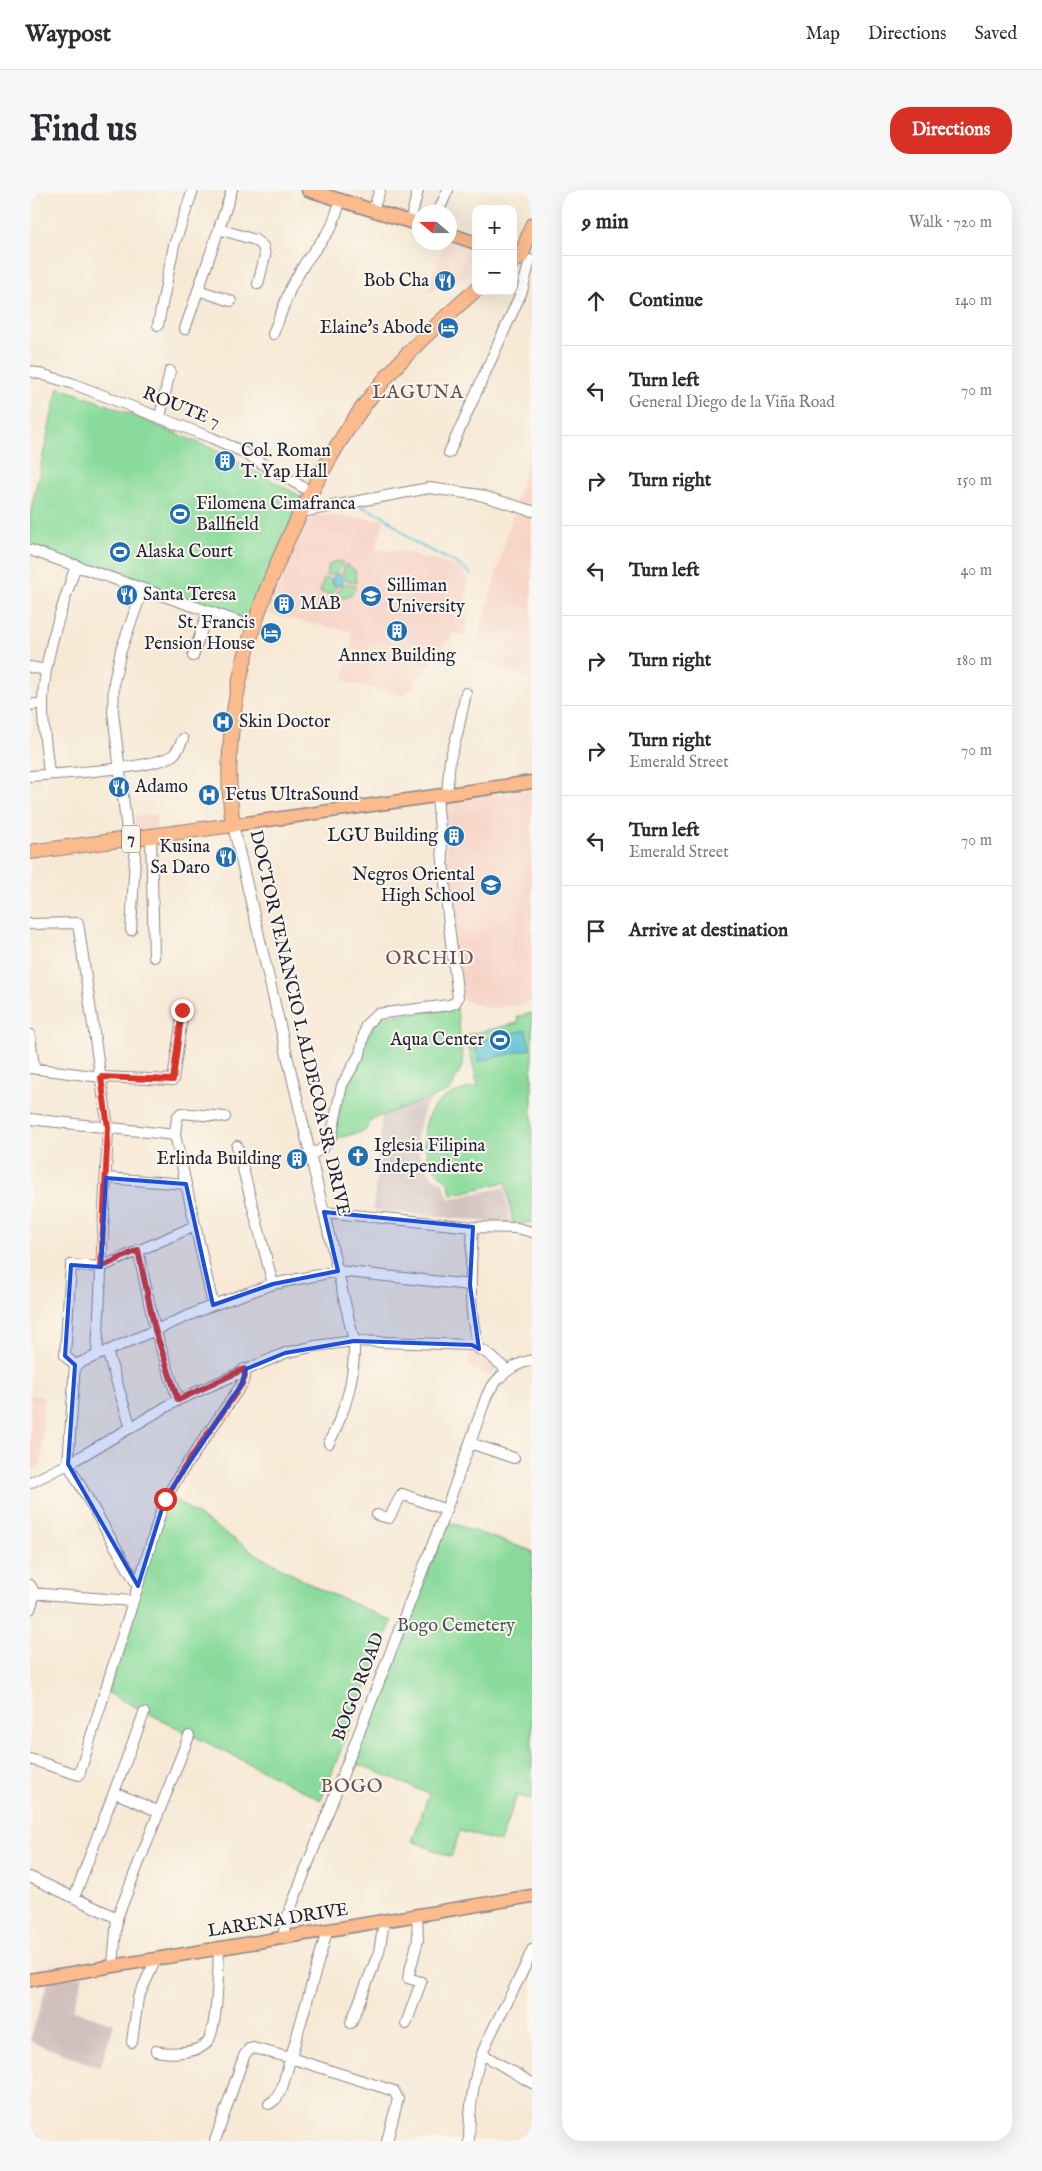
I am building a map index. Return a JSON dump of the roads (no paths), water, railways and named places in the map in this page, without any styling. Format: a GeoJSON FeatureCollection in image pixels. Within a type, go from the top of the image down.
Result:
{"type":"FeatureCollection","features":[{"type":"Feature","properties":{"kind":"highway"},"geometry":{"type":"LineString","coordinates":[[522,259],[532,225]]}},
{"type":"Feature","properties":{"kind":"highway","name":"DOCTOR VENANCIO I. ALDECOA SR. DRIVE"},"geometry":{"type":"LineString","coordinates":[[233,825],[228,786],[231,736],[242,671],[254,627],[273,573],[301,512],[343,435],[372,393],[414,347],[472,294]]}},
{"type":"Feature","properties":{"kind":"highway","name":"7"},"geometry":{"type":"LineString","coordinates":[[30,852],[233,825]]}},
{"type":"Feature","properties":{"kind":"main road"},"geometry":{"type":"LineString","coordinates":[[308,190],[412,222]]}},
{"type":"Feature","properties":{"kind":"main road"},"geometry":{"type":"LineString","coordinates":[[457,236],[472,241]]}},
{"type":"Feature","properties":{"kind":"main road","name":"7"},"geometry":{"type":"LineString","coordinates":[[233,825],[532,782]]}},
{"type":"Feature","properties":{"kind":"main road","name":"LARENA DRIVE"},"geometry":{"type":"LineString","coordinates":[[30,1980],[532,1896]]}},
{"type":"Feature","properties":{"kind":"street"},"geometry":{"type":"LineString","coordinates":[[158,325],[174,245],[193,190]]}},
{"type":"Feature","properties":{"kind":"street"},"geometry":{"type":"LineString","coordinates":[[185,329],[232,190]]}},
{"type":"Feature","properties":{"kind":"street"},"geometry":{"type":"LineString","coordinates":[[373,210],[380,190]]}},
{"type":"Feature","properties":{"kind":"street"},"geometry":{"type":"LineString","coordinates":[[417,205],[418,190]]}},
{"type":"Feature","properties":{"kind":"street"},"geometry":{"type":"LineString","coordinates":[[441,205],[448,190]]}},
{"type":"Feature","properties":{"kind":"street"},"geometry":{"type":"LineString","coordinates":[[273,334],[291,287],[305,263],[331,228],[341,200]]}},
{"type":"Feature","properties":{"kind":"street"},"geometry":{"type":"LineString","coordinates":[[219,229],[254,240],[263,246],[266,256],[258,284]]}},
{"type":"Feature","properties":{"kind":"street"},"geometry":{"type":"LineString","coordinates":[[449,453],[522,292],[522,259]]}},
{"type":"Feature","properties":{"kind":"street"},"geometry":{"type":"LineString","coordinates":[[198,290],[231,301]]}},
{"type":"Feature","properties":{"kind":"street","name":"ROUTE 7"},"geometry":{"type":"LineString","coordinates":[[30,371],[62,380],[160,417],[239,450],[312,492]]}},
{"type":"Feature","properties":{"kind":"street"},"geometry":{"type":"LineString","coordinates":[[160,417],[170,371]]}},
{"type":"Feature","properties":{"kind":"street"},"geometry":{"type":"LineString","coordinates":[[301,512],[398,492],[429,488],[480,495],[532,512]]}},
{"type":"Feature","properties":{"kind":"street"},"geometry":{"type":"LineString","coordinates":[[30,550],[254,627]]}},
{"type":"Feature","properties":{"kind":"street"},"geometry":{"type":"LineString","coordinates":[[49,774],[42,703],[46,670],[55,628],[76,565]]}},
{"type":"Feature","properties":{"kind":"street"},"geometry":{"type":"LineString","coordinates":[[131,930],[132,838],[119,768],[113,712],[114,682],[121,650],[143,589]]}},
{"type":"Feature","properties":{"kind":"street"},"geometry":{"type":"LineString","coordinates":[[193,656],[208,611]]}},
{"type":"Feature","properties":{"kind":"street"},"geometry":{"type":"LineString","coordinates":[[30,668],[46,670]]}},
{"type":"Feature","properties":{"kind":"street"},"geometry":{"type":"LineString","coordinates":[[310,1155],[322,1149],[331,1138],[342,1085],[360,1054],[366,1025],[377,1014],[449,1006],[455,1003],[458,998],[442,796],[450,759],[458,735],[466,692]]}},
{"type":"Feature","properties":{"kind":"street"},"geometry":{"type":"LineString","coordinates":[[30,705],[42,703]]}},
{"type":"Feature","properties":{"kind":"street"},"geometry":{"type":"LineString","coordinates":[[30,776],[119,768],[163,760],[172,756],[183,739]]}},
{"type":"Feature","properties":{"kind":"street","name":"DOCTOR VENANCIO I. ALDECOA SR. DRIVE"},"geometry":{"type":"LineString","coordinates":[[233,825],[354,1341],[354,1372],[351,1388],[330,1443]]}},
{"type":"Feature","properties":{"kind":"street"},"geometry":{"type":"LineString","coordinates":[[151,836],[154,957]]}},
{"type":"Feature","properties":{"kind":"street"},"geometry":{"type":"LineString","coordinates":[[30,924],[78,923],[108,1128],[97,1355]]}},
{"type":"Feature","properties":{"kind":"street"},"geometry":{"type":"LineString","coordinates":[[30,1035],[32,1068],[101,1077],[173,1080],[182,1010]]}},
{"type":"Feature","properties":{"kind":"street"},"geometry":{"type":"LineString","coordinates":[[213,1305],[175,1135],[177,1117],[181,1114],[225,1116]]}},
{"type":"Feature","properties":{"kind":"street"},"geometry":{"type":"LineString","coordinates":[[30,1119],[175,1135]]}},
{"type":"Feature","properties":{"kind":"street"},"geometry":{"type":"LineString","coordinates":[[237,1146],[273,1284]]}},
{"type":"Feature","properties":{"kind":"street"},"geometry":{"type":"LineString","coordinates":[[106,1178],[186,1184]]}},
{"type":"Feature","properties":{"kind":"street"},"geometry":{"type":"LineString","coordinates":[[324,1212],[473,1227],[517,1228],[532,1232]]}},
{"type":"Feature","properties":{"kind":"street"},"geometry":{"type":"LineString","coordinates":[[75,1365],[65,1356],[71,1265],[101,1267],[195,1226]]}},
{"type":"Feature","properties":{"kind":"street"},"geometry":{"type":"LineString","coordinates":[[473,1227],[470,1285],[474,1333],[479,1349]]}},
{"type":"Feature","properties":{"kind":"street"},"geometry":{"type":"LineString","coordinates":[[138,1250],[155,1330],[178,1400]]}},
{"type":"Feature","properties":{"kind":"street"},"geometry":{"type":"LineString","coordinates":[[75,1365],[213,1305],[273,1284],[338,1271],[470,1285]]}},
{"type":"Feature","properties":{"kind":"street"},"geometry":{"type":"LineString","coordinates":[[30,1483],[68,1464],[178,1400],[244,1369],[285,1353],[315,1346],[354,1341],[472,1345],[506,1370],[532,1360]]}},
{"type":"Feature","properties":{"kind":"street"},"geometry":{"type":"LineString","coordinates":[[107,1351],[131,1428]]}},
{"type":"Feature","properties":{"kind":"street"},"geometry":{"type":"LineString","coordinates":[[75,1365],[68,1464],[138,1586]]}},
{"type":"Feature","properties":{"kind":"street"},"geometry":{"type":"LineString","coordinates":[[30,1759],[79,1775],[165,1499],[242,1384],[245,1377],[244,1369]]}},
{"type":"Feature","properties":{"kind":"street","name":"BOGO ROAD"},"geometry":{"type":"LineString","coordinates":[[283,1938],[286,1920],[446,1510],[491,1387],[506,1370]]}},
{"type":"Feature","properties":{"kind":"street"},"geometry":{"type":"LineString","coordinates":[[470,1443],[514,1458]]}},
{"type":"Feature","properties":{"kind":"street"},"geometry":{"type":"LineString","coordinates":[[377,1515],[389,1518],[402,1494],[446,1510]]}},
{"type":"Feature","properties":{"kind":"street"},"geometry":{"type":"LineString","coordinates":[[30,1609],[32,1591],[132,1601]]}},
{"type":"Feature","properties":{"kind":"street"},"geometry":{"type":"LineString","coordinates":[[74,1898],[144,1713]]}},
{"type":"Feature","properties":{"kind":"street"},"geometry":{"type":"LineString","coordinates":[[114,1966],[117,1918],[189,1736]]}},
{"type":"Feature","properties":{"kind":"street"},"geometry":{"type":"LineString","coordinates":[[114,1792],[159,1812]]}},
{"type":"Feature","properties":{"kind":"street"},"geometry":{"type":"LineString","coordinates":[[30,1878],[117,1918]]}},
{"type":"Feature","properties":{"kind":"street"},"geometry":{"type":"LineString","coordinates":[[406,2024],[421,1982],[408,1978],[418,1940],[417,1916]]}},
{"type":"Feature","properties":{"kind":"street"},"geometry":{"type":"LineString","coordinates":[[351,2023],[378,1952],[384,1922]]}},
{"type":"Feature","properties":{"kind":"street"},"geometry":{"type":"LineString","coordinates":[[269,2104],[279,2094],[328,1931]]}},
{"type":"Feature","properties":{"kind":"street"},"geometry":{"type":"LineString","coordinates":[[156,2051],[182,2052],[204,2046],[208,2042],[212,2027],[219,1949]]}},
{"type":"Feature","properties":{"kind":"street"},"geometry":{"type":"LineString","coordinates":[[469,2141],[476,2074],[482,2054],[515,1990],[532,1950]]}},
{"type":"Feature","properties":{"kind":"street"},"geometry":{"type":"LineString","coordinates":[[132,2042],[138,1998],[156,1959]]}},
{"type":"Feature","properties":{"kind":"street"},"geometry":{"type":"LineString","coordinates":[[215,2141],[246,2052],[257,2049],[394,2091],[398,2099],[387,2141]]}},
{"type":"Feature","properties":{"kind":"street"},"geometry":{"type":"LineString","coordinates":[[482,2054],[532,2083]]}},
{"type":"Feature","properties":{"kind":"water"},"geometry":{"type":"Polygon","coordinates":[[[336,574],[340,574],[344,580],[340,586],[336,586],[332,582],[332,578],[336,574]]]}},
{"type":"Feature","properties":{"kind":"water"},"geometry":{"type":"Polygon","coordinates":[[[526,1030],[530,1049],[479,1061],[474,1042],[526,1030]]]}},
{"type":"Feature","properties":{"kind":"waterway"},"geometry":{"type":"LineString","coordinates":[[360,506],[384,516],[414,542],[458,564],[472,575]]}},
{"type":"Feature","properties":{"kind":"place","name":"Bob Cha"},"geometry":{"type":"Point","coordinates":[445,281]}},
{"type":"Feature","properties":{"kind":"place","name":"Elaine's Abode"},"geometry":{"type":"Point","coordinates":[448,328]}},
{"type":"Feature","properties":{"kind":"place","name":"Col. Roman T. Yap Hall"},"geometry":{"type":"Point","coordinates":[225,461]}},
{"type":"Feature","properties":{"kind":"place","name":"Filomena Cimafranca Ballfield"},"geometry":{"type":"Point","coordinates":[180,514]}},
{"type":"Feature","properties":{"kind":"place","name":"Alaska Court"},"geometry":{"type":"Point","coordinates":[120,552]}},
{"type":"Feature","properties":{"kind":"place","name":"Santa Teresa"},"geometry":{"type":"Point","coordinates":[127,595]}},
{"type":"Feature","properties":{"kind":"place","name":"Silliman University"},"geometry":{"type":"Point","coordinates":[371,596]}},
{"type":"Feature","properties":{"kind":"place","name":"MAB"},"geometry":{"type":"Point","coordinates":[284,604]}},
{"type":"Feature","properties":{"kind":"place","name":"Annex Building"},"geometry":{"type":"Point","coordinates":[397,631]}},
{"type":"Feature","properties":{"kind":"place","name":"St. Francis Pension House"},"geometry":{"type":"Point","coordinates":[271,633]}},
{"type":"Feature","properties":{"kind":"place","name":"Skin Doctor"},"geometry":{"type":"Point","coordinates":[223,722]}},
{"type":"Feature","properties":{"kind":"place","name":"Adamo"},"geometry":{"type":"Point","coordinates":[119,787]}},
{"type":"Feature","properties":{"kind":"place","name":"Fetus UltraSound"},"geometry":{"type":"Point","coordinates":[209,795]}},
{"type":"Feature","properties":{"kind":"place","name":"LGU Building"},"geometry":{"type":"Point","coordinates":[454,836]}},
{"type":"Feature","properties":{"kind":"place","name":"Kusina Sa Daro"},"geometry":{"type":"Point","coordinates":[226,857]}},
{"type":"Feature","properties":{"kind":"place","name":"Negros Oriental High School"},"geometry":{"type":"Point","coordinates":[491,885]}},
{"type":"Feature","properties":{"kind":"place","name":"Aqua Center"},"geometry":{"type":"Point","coordinates":[500,1040]}},
{"type":"Feature","properties":{"kind":"place","name":"Iglesia Filipina Independiente"},"geometry":{"type":"Point","coordinates":[358,1156]}},
{"type":"Feature","properties":{"kind":"place","name":"Erlinda Building"},"geometry":{"type":"Point","coordinates":[297,1159]}},
{"type":"Feature","properties":{"kind":"district","name":"LAGUNA"},"geometry":{"type":"Point","coordinates":[418,393]}},
{"type":"Feature","properties":{"kind":"district","name":"ORCHID"},"geometry":{"type":"Point","coordinates":[430,959]}},
{"type":"Feature","properties":{"kind":"district","name":"BOGO"},"geometry":{"type":"Point","coordinates":[352,1787]}},
{"type":"Feature","properties":{"kind":"park label","name":"Bogo Cemetery"},"geometry":{"type":"Point","coordinates":[456,1626]}}]}
